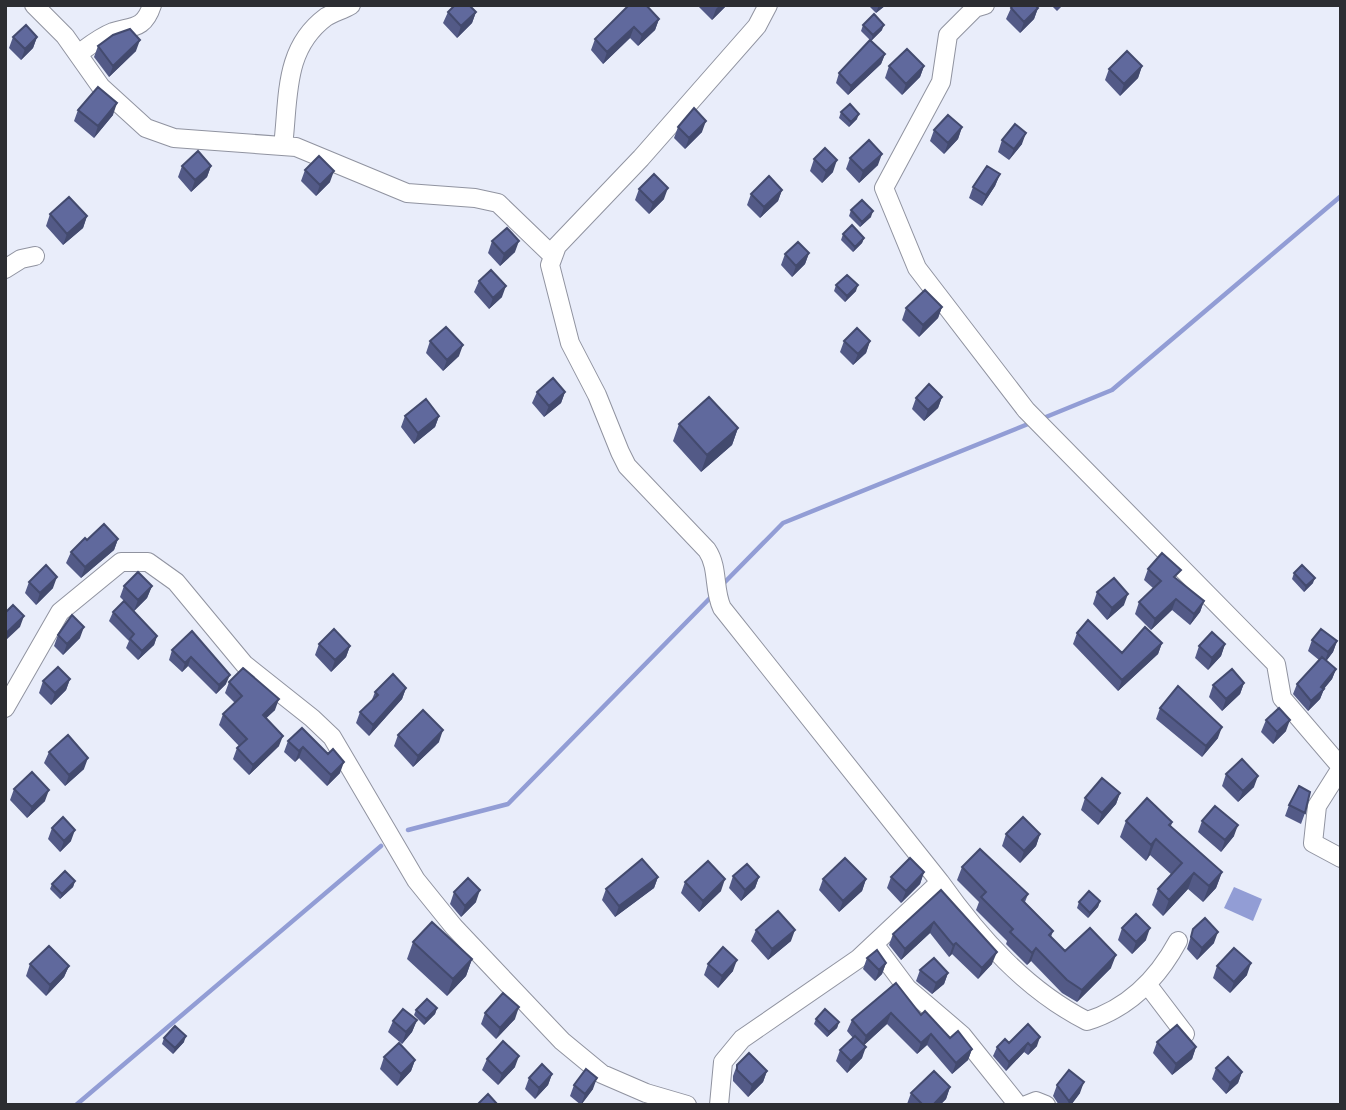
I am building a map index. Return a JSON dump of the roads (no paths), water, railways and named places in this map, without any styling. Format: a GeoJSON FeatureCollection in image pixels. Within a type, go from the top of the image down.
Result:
{"type":"FeatureCollection","features":[{"type":"Feature","properties":{"kind":"street"},"geometry":{"type":"LineString","coordinates":[[34,5],[78,54],[102,87],[146,128],[174,138],[283,146],[324,158],[407,193],[475,198],[498,203],[553,256]]}},
{"type":"Feature","properties":{"kind":"street"},"geometry":{"type":"LineString","coordinates":[[78,54],[112,33],[136,28],[149,14],[152,5]]}},
{"type":"Feature","properties":{"kind":"street"},"geometry":{"type":"LineString","coordinates":[[283,146],[290,70],[295,52],[327,16],[351,5]]}},
{"type":"Feature","properties":{"kind":"street"},"geometry":{"type":"LineString","coordinates":[[768,5],[757,26],[641,158],[557,246],[550,265],[570,343],[597,395],[604,418],[627,466],[707,550],[713,560],[718,599],[991,945],[1040,992],[1087,1021],[1109,1014],[1147,984],[1166,964],[1178,941]]}},
{"type":"Feature","properties":{"kind":"street"},"geometry":{"type":"LineString","coordinates":[[985,5],[975,8],[948,34],[941,82],[884,188],[917,268],[1034,419],[1276,664],[1282,698],[1341,767],[1317,806],[1313,843],[1341,858]]}},
{"type":"Feature","properties":{"kind":"street"},"geometry":{"type":"LineString","coordinates":[[5,269],[21,259],[36,256]]}},
{"type":"Feature","properties":{"kind":"street"},"geometry":{"type":"LineString","coordinates":[[5,708],[60,612],[121,562],[148,562],[176,582],[244,664],[332,737],[416,880],[510,990],[562,1041],[602,1074],[646,1093],[687,1105]]}},
{"type":"Feature","properties":{"kind":"street"},"geometry":{"type":"LineString","coordinates":[[719,1105],[723,1062],[742,1038],[858,959],[940,881]]}},
{"type":"Feature","properties":{"kind":"street"},"geometry":{"type":"LineString","coordinates":[[874,944],[907,988],[962,1035],[1018,1105]]}},
{"type":"Feature","properties":{"kind":"street"},"geometry":{"type":"LineString","coordinates":[[1147,984],[1185,1034]]}},
{"type":"Feature","properties":{"kind":"street"},"geometry":{"type":"LineString","coordinates":[[1026,1105],[1036,1101],[1046,1105]]}},
{"type":"Feature","properties":{"kind":"water"},"geometry":{"type":"Polygon","coordinates":[[[1234,887],[1262,899],[1253,921],[1224,908],[1234,887]]]}},
{"type":"Feature","properties":{"kind":"waterway"},"geometry":{"type":"LineString","coordinates":[[1041,419],[1112,390],[1341,196]]}},
{"type":"Feature","properties":{"kind":"waterway"},"geometry":{"type":"LineString","coordinates":[[723,584],[783,523],[1033,422]]}},
{"type":"Feature","properties":{"kind":"waterway"},"geometry":{"type":"LineString","coordinates":[[408,830],[508,804],[712,596]]}},
{"type":"Feature","properties":{"kind":"waterway"},"geometry":{"type":"LineString","coordinates":[[76,1105],[381,846]]}}]}
